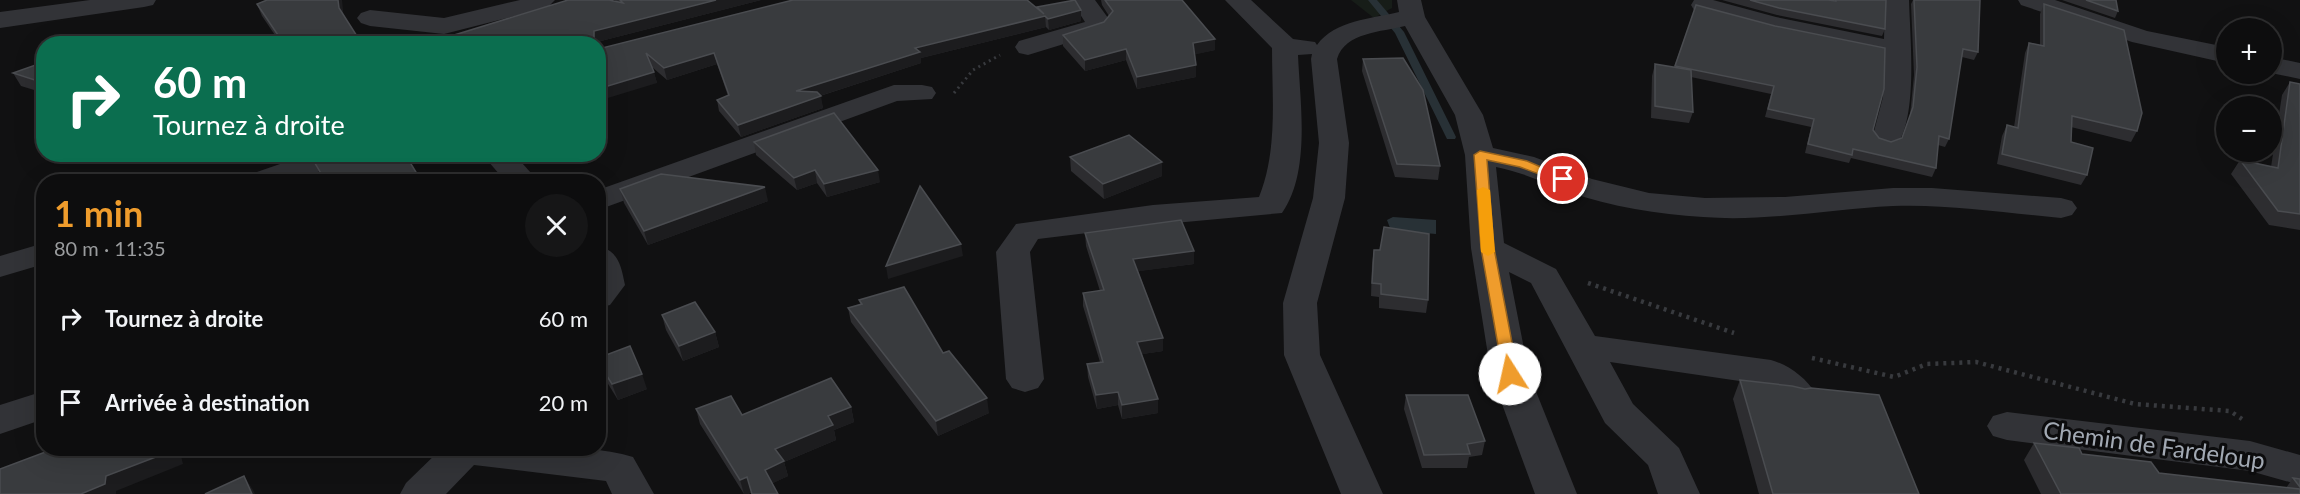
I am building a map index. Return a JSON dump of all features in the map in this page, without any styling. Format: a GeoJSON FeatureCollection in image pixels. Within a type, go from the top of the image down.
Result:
{"type":"FeatureCollection","features":[{"type":"Feature","properties":{"kind":"street"},"geometry":{"type":"LineString","coordinates":[[0,20],[144,0]]}},
{"type":"Feature","properties":{"kind":"street"},"geometry":{"type":"LineString","coordinates":[[364,9],[444,26],[543,0]]}},
{"type":"Feature","properties":{"kind":"street"},"geometry":{"type":"LineString","coordinates":[[1028,47],[1094,27],[1098,22],[1083,0]]}},
{"type":"Feature","properties":{"kind":"street"},"geometry":{"type":"LineString","coordinates":[[1237,0],[1285,46],[1326,50]]}},
{"type":"Feature","properties":{"kind":"street"},"geometry":{"type":"LineString","coordinates":[[2030,0],[2141,37],[2216,53]]}},
{"type":"Feature","properties":{"kind":"street"},"geometry":{"type":"LineString","coordinates":[[1887,139],[1897,97],[1897,49],[1888,1]]}},
{"type":"Feature","properties":{"kind":"street"},"geometry":{"type":"LineString","coordinates":[[1703,5],[1769,35],[1897,49]]}},
{"type":"Feature","properties":{"kind":"street"},"geometry":{"type":"LineString","coordinates":[[364,9],[386,36]]}},
{"type":"Feature","properties":{"kind":"street"},"geometry":{"type":"LineString","coordinates":[[1362,494],[1302,355],[1300,303],[1329,198],[1334,143],[1324,59],[1326,50],[1338,37],[1347,32],[1398,15],[1469,115],[1480,155],[1488,248],[1510,374],[1556,494]]}},
{"type":"Feature","properties":{"kind":"street"},"geometry":{"type":"LineString","coordinates":[[1025,379],[1013,252],[1027,231],[1153,215],[1271,206],[1280,187],[1286,144],[1285,46]]}},
{"type":"Feature","properties":{"kind":"street"},"geometry":{"type":"LineString","coordinates":[[2282,67],[2300,71]]}},
{"type":"Feature","properties":{"kind":"street"},"geometry":{"type":"LineString","coordinates":[[606,198],[894,93],[922,93]]}},
{"type":"Feature","properties":{"kind":"street"},"geometry":{"type":"LineString","coordinates":[[1480,155],[1523,164],[1582,186],[1649,202],[1705,208],[1785,206],[1893,197],[1932,197],[2061,208]]}},
{"type":"Feature","properties":{"kind":"street"},"geometry":{"type":"LineString","coordinates":[[282,174],[317,162]]}},
{"type":"Feature","properties":{"kind":"street"},"geometry":{"type":"LineString","coordinates":[[505,162],[516,174]]}},
{"type":"Feature","properties":{"kind":"street"},"geometry":{"type":"LineString","coordinates":[[1488,248],[1544,276],[1620,413],[1665,458],[1679,494]]}},
{"type":"Feature","properties":{"kind":"street"},"geometry":{"type":"LineString","coordinates":[[0,267],[36,255]]}},
{"type":"Feature","properties":{"kind":"street"},"geometry":{"type":"LineString","coordinates":[[1583,346],[1771,373],[1797,394]]}},
{"type":"Feature","properties":{"kind":"street"},"geometry":{"type":"LineString","coordinates":[[0,420],[36,407]]}},
{"type":"Feature","properties":{"kind":"street","name":"Chemin de Fardeloup"},"geometry":{"type":"LineString","coordinates":[[2007,426],[2250,456],[2300,470]]}},
{"type":"Feature","properties":{"kind":"street"},"geometry":{"type":"LineString","coordinates":[[421,494],[460,456]]}},
{"type":"Feature","properties":{"kind":"street"},"geometry":{"type":"LineString","coordinates":[[523,456],[619,468],[633,494]]}},
{"type":"Feature","properties":{"kind":"path"},"geometry":{"type":"LineString","coordinates":[[951,96],[965,75],[987,59],[1028,47]]}},
{"type":"Feature","properties":{"kind":"path"},"geometry":{"type":"LineString","coordinates":[[1584,281],[1743,336]]}},
{"type":"Feature","properties":{"kind":"path"},"geometry":{"type":"LineString","coordinates":[[1807,357],[1894,377],[1928,364],[1976,362],[2135,404],[2230,411],[2245,421]]}},
{"type":"Feature","properties":{"kind":"shaded area"},"geometry":{"type":"Polygon","coordinates":[[[1351,0],[1392,0],[1392,8],[1374,18],[1351,0]]]}},
{"type":"Feature","properties":{"kind":"shaded area"},"geometry":{"type":"Polygon","coordinates":[[[1393,217],[1436,220],[1436,234],[1390,228],[1387,220],[1393,217]]]}},
{"type":"Feature","properties":{"kind":"building"},"geometry":{"type":"Polygon","coordinates":[[[267,0],[338,0],[339,8],[357,36],[279,36],[257,4],[267,0]]]}},
{"type":"Feature","properties":{"kind":"building"},"geometry":{"type":"Polygon","coordinates":[[[568,0],[609,0],[623,3],[620,0],[716,0],[594,31],[594,36],[451,36],[568,0]]]}},
{"type":"Feature","properties":{"kind":"building"},"geometry":{"type":"Polygon","coordinates":[[[793,0],[1027,0],[1044,14],[1037,7],[1075,0],[1081,10],[1048,19],[1045,16],[915,48],[920,52],[796,91],[817,92],[821,96],[738,125],[717,100],[729,95],[714,53],[664,68],[646,53],[654,72],[606,87],[606,47],[793,0]]]}},
{"type":"Feature","properties":{"kind":"building"},"geometry":{"type":"Polygon","coordinates":[[[1105,0],[1182,0],[1215,39],[1193,43],[1196,65],[1137,77],[1126,49],[1085,60],[1063,35],[1104,22],[1113,11],[1105,0]]]}},
{"type":"Feature","properties":{"kind":"building"},"geometry":{"type":"Polygon","coordinates":[[[1750,0],[1886,0],[1885,29],[1779,8],[1750,0]]]}},
{"type":"Feature","properties":{"kind":"building"},"geometry":{"type":"Polygon","coordinates":[[[1914,0],[1980,0],[1978,52],[1963,49],[1949,139],[1939,136],[1936,168],[1853,149],[1852,155],[1808,144],[1814,119],[1768,109],[1774,86],[1675,66],[1696,5],[1775,26],[1885,48],[1884,89],[1873,130],[1879,138],[1891,142],[1902,138],[1913,107],[1917,67],[1914,0]]]}},
{"type":"Feature","properties":{"kind":"building"},"geometry":{"type":"Polygon","coordinates":[[[2086,0],[2116,0],[2118,11],[2086,0]]]}},
{"type":"Feature","properties":{"kind":"building"},"geometry":{"type":"Polygon","coordinates":[[[2044,4],[2124,30],[2142,113],[2137,131],[2072,116],[2071,142],[2093,148],[2087,175],[2002,154],[2007,125],[2018,128],[2029,43],[2044,46],[2044,4]]]}},
{"type":"Feature","properties":{"kind":"building"},"geometry":{"type":"Polygon","coordinates":[[[1403,58],[1423,90],[1440,166],[1397,164],[1363,59],[1403,58]]]}},
{"type":"Feature","properties":{"kind":"building"},"geometry":{"type":"Polygon","coordinates":[[[1655,64],[1691,70],[1693,112],[1655,106],[1655,64]]]}},
{"type":"Feature","properties":{"kind":"building"},"geometry":{"type":"Polygon","coordinates":[[[36,65],[36,80],[13,73],[36,65]]]}},
{"type":"Feature","properties":{"kind":"building"},"geometry":{"type":"Polygon","coordinates":[[[2290,82],[2300,84],[2300,214],[2278,211],[2241,162],[2278,168],[2279,162],[2282,162],[2282,139],[2290,82]]]}},
{"type":"Feature","properties":{"kind":"building"},"geometry":{"type":"Polygon","coordinates":[[[834,113],[878,170],[824,184],[815,170],[794,178],[754,142],[834,113]]]}},
{"type":"Feature","properties":{"kind":"building"},"geometry":{"type":"Polygon","coordinates":[[[1129,135],[1162,162],[1103,184],[1070,157],[1129,135]]]}},
{"type":"Feature","properties":{"kind":"building"},"geometry":{"type":"Polygon","coordinates":[[[314,162],[410,162],[417,174],[321,174],[314,162]]]}},
{"type":"Feature","properties":{"kind":"building"},"geometry":{"type":"Polygon","coordinates":[[[661,174],[765,187],[644,231],[620,189],[661,174]]]}},
{"type":"Feature","properties":{"kind":"building"},"geometry":{"type":"Polygon","coordinates":[[[920,186],[961,244],[886,266],[920,186]]]}},
{"type":"Feature","properties":{"kind":"building"},"geometry":{"type":"Polygon","coordinates":[[[1181,220],[1194,251],[1133,259],[1163,338],[1137,342],[1158,399],[1122,405],[1118,392],[1096,395],[1087,364],[1103,362],[1083,293],[1104,290],[1085,233],[1181,220]]]}},
{"type":"Feature","properties":{"kind":"building"},"geometry":{"type":"Polygon","coordinates":[[[1384,227],[1429,234],[1428,300],[1381,294],[1381,284],[1372,283],[1374,250],[1380,250],[1384,227]]]}},
{"type":"Feature","properties":{"kind":"building"},"geometry":{"type":"Polygon","coordinates":[[[904,287],[943,353],[949,351],[987,398],[936,421],[848,308],[862,304],[859,300],[904,287]]]}},
{"type":"Feature","properties":{"kind":"building"},"geometry":{"type":"Polygon","coordinates":[[[695,302],[715,332],[679,346],[662,315],[695,302]]]}},
{"type":"Feature","properties":{"kind":"building"},"geometry":{"type":"Polygon","coordinates":[[[630,346],[642,374],[612,384],[606,375],[606,355],[630,346]]]}},
{"type":"Feature","properties":{"kind":"building"},"geometry":{"type":"Polygon","coordinates":[[[831,378],[851,407],[828,416],[833,425],[775,449],[784,461],[765,470],[778,494],[752,494],[747,477],[740,480],[696,409],[731,396],[742,415],[831,378]]]}},
{"type":"Feature","properties":{"kind":"building"},"geometry":{"type":"Polygon","coordinates":[[[1740,380],[1805,389],[1879,395],[1919,494],[1773,494],[1740,380]]]}},
{"type":"Feature","properties":{"kind":"building"},"geometry":{"type":"Polygon","coordinates":[[[1406,395],[1468,395],[1485,441],[1467,444],[1470,454],[1424,455],[1406,395]]]}},
{"type":"Feature","properties":{"kind":"building"},"geometry":{"type":"Polygon","coordinates":[[[2034,443],[2079,448],[2082,454],[2151,462],[2159,473],[2300,489],[2300,494],[2061,494],[2034,443]]]}},
{"type":"Feature","properties":{"kind":"building"},"geometry":{"type":"Polygon","coordinates":[[[36,456],[158,456],[106,476],[105,484],[81,494],[0,494],[0,469],[36,456]]]}},
{"type":"Feature","properties":{"kind":"building"},"geometry":{"type":"Polygon","coordinates":[[[244,476],[252,494],[205,494],[244,476]]]}},
{"type":"Feature","properties":{"kind":"building"},"geometry":{"type":"Polygon","coordinates":[[[2293,478],[2300,479],[2300,487],[2293,478]]]}},
{"type":"Feature","properties":{"kind":"waterway"},"geometry":{"type":"LineString","coordinates":[[1372,0],[1399,32],[1451,137]]}},
{"type":"Feature","properties":{"kind":"slow traffic"},"geometry":{"type":"LineString","coordinates":[[1483,190],[1488,252]]}},
{"type":"Feature","properties":{"kind":"route"},"geometry":{"type":"LineString","coordinates":[[1510,374],[1488,248],[1480,155],[1523,164],[1563,179]]}}]}
